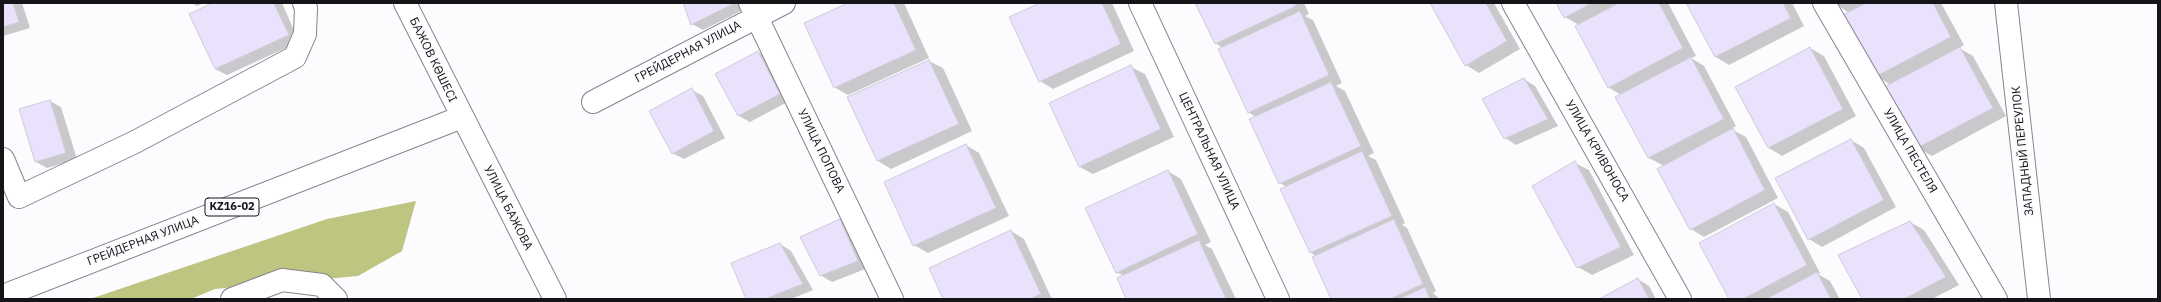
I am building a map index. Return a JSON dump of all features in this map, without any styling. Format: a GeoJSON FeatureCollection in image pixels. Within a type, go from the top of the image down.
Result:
{"type":"FeatureCollection","features":[{"type":"Feature","properties":{"kind":"street"},"geometry":{"type":"LineString","coordinates":[[3,159],[19,197],[135,142],[295,57],[304,34],[304,3]]}},
{"type":"Feature","properties":{"kind":"street","name":"БАЖОВ КӨШЕСІ"},"geometry":{"type":"LineString","coordinates":[[405,3],[462,117]]}},
{"type":"Feature","properties":{"kind":"street","name":"ГРЕЙДЕРНАЯ УЛИЦА"},"geometry":{"type":"LineString","coordinates":[[593,102],[753,10],[784,3]]}},
{"type":"Feature","properties":{"kind":"street","name":"ЦЕНТРАЛЬНАЯ УЛИЦА"},"geometry":{"type":"LineString","coordinates":[[1140,3],[1278,299]]}},
{"type":"Feature","properties":{"kind":"street","name":"УЛИЦА КРИВОНОСА"},"geometry":{"type":"LineString","coordinates":[[1512,3],[1680,299]]}},
{"type":"Feature","properties":{"kind":"street","name":"УЛИЦА ПЕСТЕЛЯ"},"geometry":{"type":"LineString","coordinates":[[1824,3],[1996,299]]}},
{"type":"Feature","properties":{"kind":"street","name":"ЗАПАДНЫЙ ПЕРЕУЛОК"},"geometry":{"type":"LineString","coordinates":[[2006,3],[2039,299]]}},
{"type":"Feature","properties":{"kind":"street","name":"УЛИЦА ПОПОВА"},"geometry":{"type":"LineString","coordinates":[[753,10],[892,299]]}},
{"type":"Feature","properties":{"kind":"street","name":"ГРЕЙДЕРНАЯ УЛИЦА"},"geometry":{"type":"LineString","coordinates":[[3,296],[462,117]]}},
{"type":"Feature","properties":{"kind":"street","name":"УЛИЦА БАЖОВА"},"geometry":{"type":"LineString","coordinates":[[462,117],[555,299]]}},
{"type":"Feature","properties":{"kind":"street"},"geometry":{"type":"LineString","coordinates":[[232,299],[282,280],[322,285],[336,299]]}},
{"type":"Feature","properties":{"kind":"green space"},"geometry":{"type":"Polygon","coordinates":[[[416,201],[402,251],[358,276],[215,289],[191,299],[90,299],[327,219],[416,201]]]}},
{"type":"Feature","properties":{"kind":"building"},"geometry":{"type":"Polygon","coordinates":[[[3,3],[13,3],[19,22],[3,27],[3,3]]]}},
{"type":"Feature","properties":{"kind":"building"},"geometry":{"type":"Polygon","coordinates":[[[212,3],[274,3],[289,35],[215,69],[189,14],[212,3]]]}},
{"type":"Feature","properties":{"kind":"building"},"geometry":{"type":"Polygon","coordinates":[[[683,3],[732,3],[733,4],[691,25],[683,3]]]}},
{"type":"Feature","properties":{"kind":"building"},"geometry":{"type":"Polygon","coordinates":[[[848,3],[894,3],[916,50],[834,88],[804,23],[848,3]]]}},
{"type":"Feature","properties":{"kind":"building"},"geometry":{"type":"Polygon","coordinates":[[[1040,3],[1102,3],[1121,44],[1039,82],[1009,17],[1040,3]]]}},
{"type":"Feature","properties":{"kind":"building"},"geometry":{"type":"Polygon","coordinates":[[[1195,3],[1295,3],[1296,6],[1215,44],[1195,3]]]}},
{"type":"Feature","properties":{"kind":"building"},"geometry":{"type":"Polygon","coordinates":[[[1430,3],[1486,3],[1507,41],[1465,66],[1430,3]]]}},
{"type":"Feature","properties":{"kind":"building"},"geometry":{"type":"Polygon","coordinates":[[[1556,3],[1592,3],[1564,18],[1556,3]]]}},
{"type":"Feature","properties":{"kind":"building"},"geometry":{"type":"Polygon","coordinates":[[[1619,3],[1659,3],[1683,48],[1608,88],[1575,26],[1619,3]]]}},
{"type":"Feature","properties":{"kind":"building"},"geometry":{"type":"Polygon","coordinates":[[[1686,3],[1783,3],[1791,18],[1715,57],[1686,3]]]}},
{"type":"Feature","properties":{"kind":"building"},"geometry":{"type":"Polygon","coordinates":[[[1866,3],[1933,3],[1951,37],[1875,77],[1843,15],[1866,3]]]}},
{"type":"Feature","properties":{"kind":"building"},"geometry":{"type":"Polygon","coordinates":[[[1300,11],[1329,75],[1248,113],[1218,49],[1300,11]]]}},
{"type":"Feature","properties":{"kind":"building"},"geometry":{"type":"Polygon","coordinates":[[[1810,47],[1843,109],[1768,148],[1735,87],[1810,47]]]}},
{"type":"Feature","properties":{"kind":"building"},"geometry":{"type":"Polygon","coordinates":[[[1960,47],[1993,108],[1917,148],[1884,87],[1960,47]]]}},
{"type":"Feature","properties":{"kind":"building"},"geometry":{"type":"Polygon","coordinates":[[[758,51],[780,94],[738,116],[715,74],[758,51]]]}},
{"type":"Feature","properties":{"kind":"building"},"geometry":{"type":"Polygon","coordinates":[[[1691,57],[1724,119],[1648,158],[1615,97],[1691,57]]]}},
{"type":"Feature","properties":{"kind":"building"},"geometry":{"type":"Polygon","coordinates":[[[929,60],[959,124],[877,161],[847,97],[929,60]]]}},
{"type":"Feature","properties":{"kind":"building"},"geometry":{"type":"Polygon","coordinates":[[[1131,65],[1161,129],[1079,167],[1049,103],[1131,65]]]}},
{"type":"Feature","properties":{"kind":"building"},"geometry":{"type":"Polygon","coordinates":[[[1524,78],[1548,119],[1504,139],[1482,99],[1524,78]]]}},
{"type":"Feature","properties":{"kind":"building"},"geometry":{"type":"Polygon","coordinates":[[[1331,82],[1361,146],[1279,184],[1249,119],[1331,82]]]}},
{"type":"Feature","properties":{"kind":"building"},"geometry":{"type":"Polygon","coordinates":[[[692,88],[714,131],[672,154],[649,111],[692,88]]]}},
{"type":"Feature","properties":{"kind":"building"},"geometry":{"type":"Polygon","coordinates":[[[50,100],[66,153],[35,162],[19,109],[50,100]]]}},
{"type":"Feature","properties":{"kind":"building"},"geometry":{"type":"Polygon","coordinates":[[[1733,128],[1765,190],[1690,230],[1657,169],[1733,128]]]}},
{"type":"Feature","properties":{"kind":"building"},"geometry":{"type":"Polygon","coordinates":[[[1851,139],[1884,200],[1808,240],[1775,178],[1851,139]]]}},
{"type":"Feature","properties":{"kind":"building"},"geometry":{"type":"Polygon","coordinates":[[[966,144],[996,208],[913,246],[884,182],[966,144]]]}},
{"type":"Feature","properties":{"kind":"building"},"geometry":{"type":"Polygon","coordinates":[[[1362,151],[1392,216],[1310,253],[1280,189],[1362,151]]]}},
{"type":"Feature","properties":{"kind":"building"},"geometry":{"type":"Polygon","coordinates":[[[1575,161],[1621,247],[1577,268],[1532,186],[1575,161]]]}},
{"type":"Feature","properties":{"kind":"building"},"geometry":{"type":"Polygon","coordinates":[[[1168,170],[1198,234],[1116,273],[1085,208],[1168,170]]]}},
{"type":"Feature","properties":{"kind":"building"},"geometry":{"type":"Polygon","coordinates":[[[1774,203],[1807,265],[1743,299],[1729,299],[1699,243],[1774,203]]]}},
{"type":"Feature","properties":{"kind":"building"},"geometry":{"type":"Polygon","coordinates":[[[840,219],[858,261],[820,276],[800,237],[840,219]]]}},
{"type":"Feature","properties":{"kind":"building"},"geometry":{"type":"Polygon","coordinates":[[[1394,219],[1423,284],[1390,299],[1331,299],[1312,257],[1394,219]]]}},
{"type":"Feature","properties":{"kind":"building"},"geometry":{"type":"Polygon","coordinates":[[[1910,221],[1946,277],[1904,299],[1862,299],[1838,255],[1910,221]]]}},
{"type":"Feature","properties":{"kind":"building"},"geometry":{"type":"Polygon","coordinates":[[[1011,230],[1041,294],[1030,299],[943,299],[929,268],[1011,230]]]}},
{"type":"Feature","properties":{"kind":"building"},"geometry":{"type":"Polygon","coordinates":[[[1199,240],[1226,299],[1126,299],[1117,278],[1199,240]]]}},
{"type":"Feature","properties":{"kind":"building"},"geometry":{"type":"Polygon","coordinates":[[[780,243],[803,284],[765,299],[746,299],[731,263],[780,243]]]}},
{"type":"Feature","properties":{"kind":"building"},"geometry":{"type":"Polygon","coordinates":[[[1817,272],[1831,299],[1766,299],[1817,272]]]}},
{"type":"Feature","properties":{"kind":"building"},"geometry":{"type":"Polygon","coordinates":[[[1638,278],[1649,299],[1599,299],[1638,278]]]}},
{"type":"Feature","properties":{"kind":"building"},"geometry":{"type":"Polygon","coordinates":[[[1425,287],[1430,299],[1399,299],[1425,287]]]}}]}
